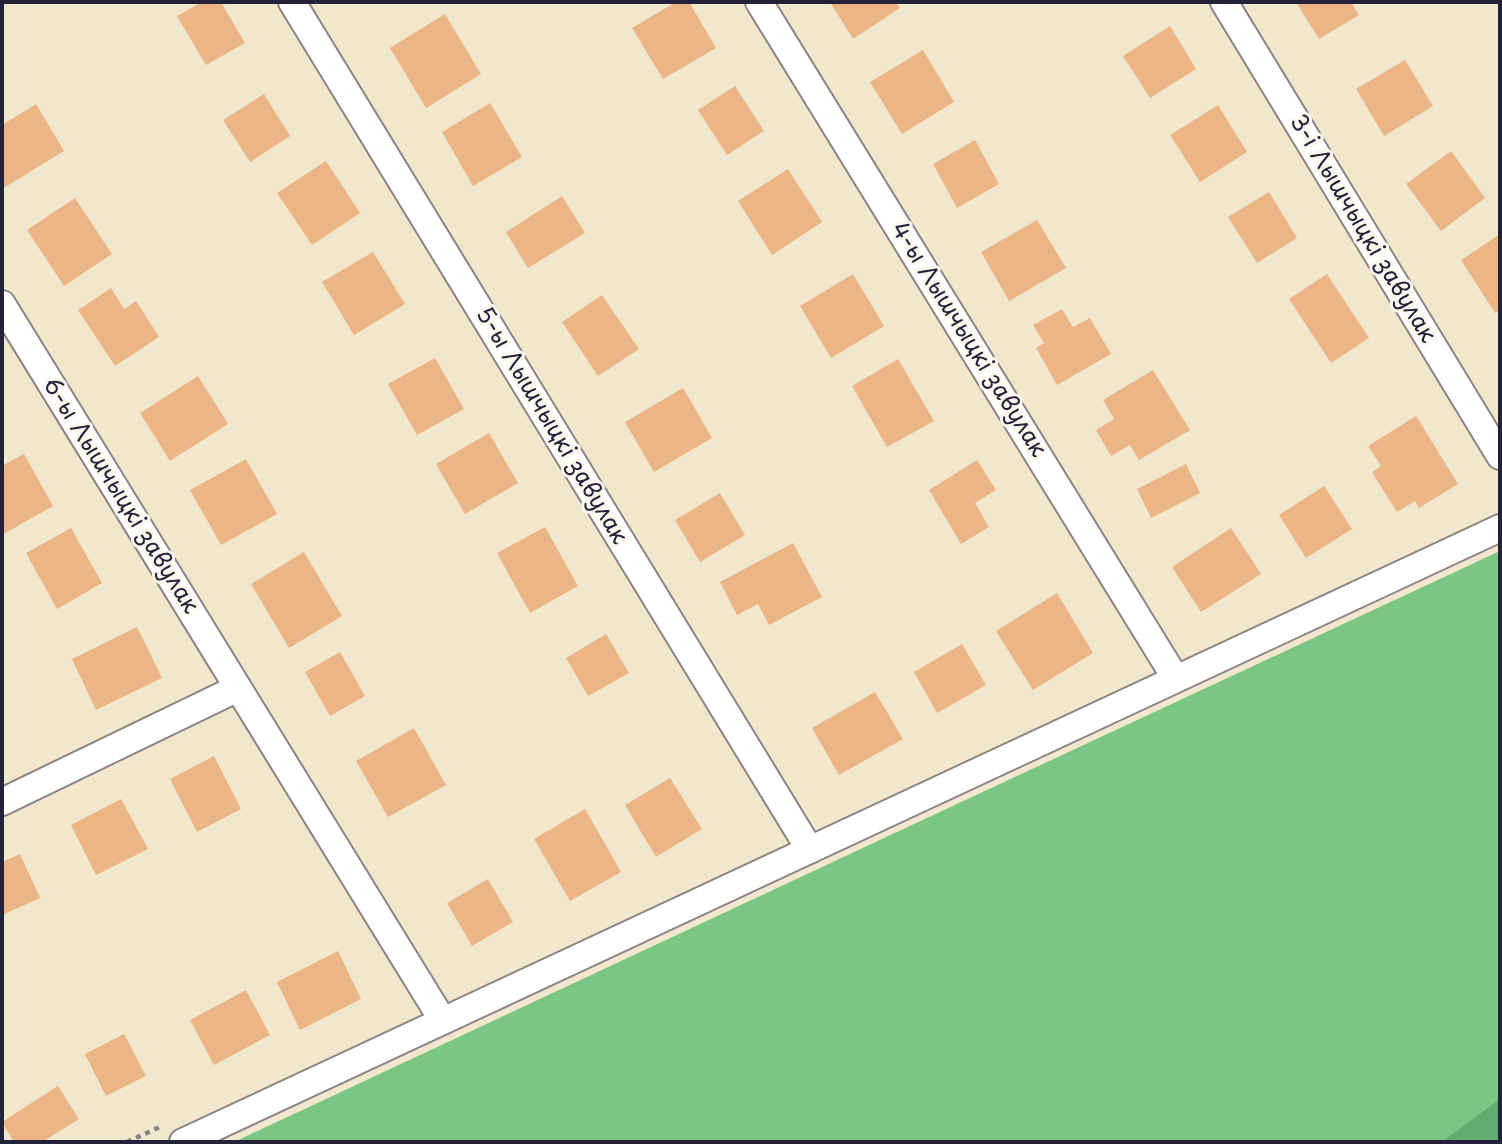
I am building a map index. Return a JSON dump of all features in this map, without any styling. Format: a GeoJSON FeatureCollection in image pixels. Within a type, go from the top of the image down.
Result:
{"type":"FeatureCollection","features":[{"type":"Feature","properties":{"kind":"street","name":"5-ы Лышчыцкі завулак"},"geometry":{"type":"LineString","coordinates":[[292,2],[810,850]]}},
{"type":"Feature","properties":{"kind":"street","name":"4-ы Лышчыцкі завулак"},"geometry":{"type":"LineString","coordinates":[[759,2],[1176,678]]}},
{"type":"Feature","properties":{"kind":"street","name":"3-і Лышчыцкі завулак"},"geometry":{"type":"LineString","coordinates":[[1224,2],[1500,456]]}},
{"type":"Feature","properties":{"kind":"street","name":"6-ы Лышчыцкі завулак"},"geometry":{"type":"LineString","coordinates":[[2,304],[443,1021]]}},
{"type":"Feature","properties":{"kind":"street"},"geometry":{"type":"LineString","coordinates":[[183,1142],[1500,528]]}},
{"type":"Feature","properties":{"kind":"street"},"geometry":{"type":"LineString","coordinates":[[2,802],[238,688]]}},
{"type":"Feature","properties":{"kind":"green space"},"geometry":{"type":"Polygon","coordinates":[[[1500,551],[1500,1142],[234,1142],[929,817],[1500,551]]]}},
{"type":"Feature","properties":{"kind":"green space"},"geometry":{"type":"Polygon","coordinates":[[[1500,1099],[1500,1142],[1442,1142],[1500,1099]]]}},
{"type":"Feature","properties":{"kind":"building"},"geometry":{"type":"Polygon","coordinates":[[[202,2],[221,2],[245,43],[206,65],[177,16],[202,2]]]}},
{"type":"Feature","properties":{"kind":"building"},"geometry":{"type":"Polygon","coordinates":[[[676,2],[689,2],[716,48],[663,79],[632,28],[676,2]]]}},
{"type":"Feature","properties":{"kind":"building"},"geometry":{"type":"Polygon","coordinates":[[[830,2],[896,2],[900,8],[853,39],[830,2]]]}},
{"type":"Feature","properties":{"kind":"building"},"geometry":{"type":"Polygon","coordinates":[[[1296,2],[1351,2],[1359,15],[1319,39],[1296,2]]]}},
{"type":"Feature","properties":{"kind":"building"},"geometry":{"type":"Polygon","coordinates":[[[445,14],[481,74],[426,108],[390,48],[445,14]]]}},
{"type":"Feature","properties":{"kind":"building"},"geometry":{"type":"Polygon","coordinates":[[[1170,26],[1196,69],[1150,98],[1123,56],[1170,26]]]}},
{"type":"Feature","properties":{"kind":"building"},"geometry":{"type":"Polygon","coordinates":[[[923,50],[954,102],[902,134],[870,82],[923,50]]]}},
{"type":"Feature","properties":{"kind":"building"},"geometry":{"type":"Polygon","coordinates":[[[1405,60],[1433,106],[1384,136],[1356,89],[1405,60]]]}},
{"type":"Feature","properties":{"kind":"building"},"geometry":{"type":"Polygon","coordinates":[[[735,86],[764,131],[727,155],[698,110],[735,86]]]}},
{"type":"Feature","properties":{"kind":"building"},"geometry":{"type":"Polygon","coordinates":[[[264,94],[290,136],[250,162],[223,120],[264,94]]]}},
{"type":"Feature","properties":{"kind":"building"},"geometry":{"type":"Polygon","coordinates":[[[490,103],[522,157],[473,186],[442,132],[490,103]]]}},
{"type":"Feature","properties":{"kind":"building"},"geometry":{"type":"Polygon","coordinates":[[[36,104],[64,151],[2,189],[2,125],[36,104]]]}},
{"type":"Feature","properties":{"kind":"building"},"geometry":{"type":"Polygon","coordinates":[[[1218,105],[1247,152],[1200,182],[1170,135],[1218,105]]]}},
{"type":"Feature","properties":{"kind":"building"},"geometry":{"type":"Polygon","coordinates":[[[975,140],[999,184],[957,208],[933,164],[975,140]]]}},
{"type":"Feature","properties":{"kind":"building"},"geometry":{"type":"Polygon","coordinates":[[[1451,151],[1485,198],[1441,231],[1406,184],[1451,151]]]}},
{"type":"Feature","properties":{"kind":"building"},"geometry":{"type":"Polygon","coordinates":[[[326,161],[360,213],[312,245],[277,193],[326,161]]]}},
{"type":"Feature","properties":{"kind":"building"},"geometry":{"type":"Polygon","coordinates":[[[788,169],[822,222],[772,255],[738,201],[788,169]]]}},
{"type":"Feature","properties":{"kind":"building"},"geometry":{"type":"Polygon","coordinates":[[[1269,192],[1297,238],[1257,263],[1228,217],[1269,192]]]}},
{"type":"Feature","properties":{"kind":"building"},"geometry":{"type":"Polygon","coordinates":[[[562,196],[585,233],[528,268],[506,232],[562,196]]]}},
{"type":"Feature","properties":{"kind":"building"},"geometry":{"type":"Polygon","coordinates":[[[75,198],[112,254],[64,286],[27,230],[75,198]]]}},
{"type":"Feature","properties":{"kind":"building"},"geometry":{"type":"Polygon","coordinates":[[[1037,220],[1066,268],[1009,301],[981,252],[1037,220]]]}},
{"type":"Feature","properties":{"kind":"building"},"geometry":{"type":"Polygon","coordinates":[[[1500,234],[1500,310],[1495,313],[1461,260],[1500,234]]]}},
{"type":"Feature","properties":{"kind":"building"},"geometry":{"type":"Polygon","coordinates":[[[373,252],[405,304],[354,335],[322,282],[373,252]]]}},
{"type":"Feature","properties":{"kind":"building"},"geometry":{"type":"Polygon","coordinates":[[[853,274],[884,326],[831,358],[800,306],[853,274]]]}},
{"type":"Feature","properties":{"kind":"building"},"geometry":{"type":"Polygon","coordinates":[[[1327,274],[1369,338],[1331,363],[1289,299],[1327,274]]]}},
{"type":"Feature","properties":{"kind":"building"},"geometry":{"type":"Polygon","coordinates":[[[111,288],[124,309],[136,301],[159,337],[115,366],[78,310],[111,288]]]}},
{"type":"Feature","properties":{"kind":"building"},"geometry":{"type":"Polygon","coordinates":[[[602,295],[639,349],[598,376],[562,322],[602,295]]]}},
{"type":"Feature","properties":{"kind":"building"},"geometry":{"type":"Polygon","coordinates":[[[1062,309],[1073,327],[1090,318],[1111,354],[1057,385],[1036,348],[1044,343],[1033,325],[1062,309]]]}},
{"type":"Feature","properties":{"kind":"building"},"geometry":{"type":"Polygon","coordinates":[[[435,358],[464,409],[417,435],[388,384],[435,358]]]}},
{"type":"Feature","properties":{"kind":"building"},"geometry":{"type":"Polygon","coordinates":[[[898,359],[934,421],[887,447],[852,386],[898,359]]]}},
{"type":"Feature","properties":{"kind":"building"},"geometry":{"type":"Polygon","coordinates":[[[1153,370],[1190,430],[1139,460],[1130,445],[1111,456],[1096,430],[1114,419],[1103,400],[1153,370]]]}},
{"type":"Feature","properties":{"kind":"building"},"geometry":{"type":"Polygon","coordinates":[[[198,376],[228,424],[170,461],[140,413],[198,376]]]}},
{"type":"Feature","properties":{"kind":"building"},"geometry":{"type":"Polygon","coordinates":[[[683,388],[712,438],[654,472],[625,422],[683,388]]]}},
{"type":"Feature","properties":{"kind":"building"},"geometry":{"type":"Polygon","coordinates":[[[1416,416],[1458,484],[1419,508],[1415,501],[1397,512],[1372,472],[1381,466],[1368,446],[1416,416]]]}},
{"type":"Feature","properties":{"kind":"building"},"geometry":{"type":"Polygon","coordinates":[[[489,433],[518,483],[465,514],[436,464],[489,433]]]}},
{"type":"Feature","properties":{"kind":"building"},"geometry":{"type":"Polygon","coordinates":[[[24,454],[53,506],[2,535],[2,466],[24,454]]]}},
{"type":"Feature","properties":{"kind":"building"},"geometry":{"type":"Polygon","coordinates":[[[246,459],[277,514],[221,545],[190,490],[246,459]]]}},
{"type":"Feature","properties":{"kind":"building"},"geometry":{"type":"Polygon","coordinates":[[[977,460],[996,490],[975,503],[989,527],[961,544],[929,490],[977,460]]]}},
{"type":"Feature","properties":{"kind":"building"},"geometry":{"type":"Polygon","coordinates":[[[1186,464],[1200,493],[1151,518],[1137,489],[1186,464]]]}},
{"type":"Feature","properties":{"kind":"building"},"geometry":{"type":"Polygon","coordinates":[[[1324,486],[1352,529],[1306,558],[1279,515],[1324,486]]]}},
{"type":"Feature","properties":{"kind":"building"},"geometry":{"type":"Polygon","coordinates":[[[720,493],[745,535],[700,562],[675,520],[720,493]]]}},
{"type":"Feature","properties":{"kind":"building"},"geometry":{"type":"Polygon","coordinates":[[[545,527],[578,586],[530,613],[497,553],[545,527]]]}},
{"type":"Feature","properties":{"kind":"building"},"geometry":{"type":"Polygon","coordinates":[[[71,528],[102,583],[57,609],[26,553],[71,528]]]}},
{"type":"Feature","properties":{"kind":"building"},"geometry":{"type":"Polygon","coordinates":[[[1231,528],[1261,574],[1201,612],[1172,567],[1231,528]]]}},
{"type":"Feature","properties":{"kind":"building"},"geometry":{"type":"Polygon","coordinates":[[[793,543],[822,597],[769,625],[758,604],[737,615],[720,582],[793,543]]]}},
{"type":"Feature","properties":{"kind":"building"},"geometry":{"type":"Polygon","coordinates":[[[304,552],[342,616],[289,648],[251,584],[304,552]]]}},
{"type":"Feature","properties":{"kind":"building"},"geometry":{"type":"Polygon","coordinates":[[[1057,593],[1093,653],[1033,690],[996,631],[1057,593]]]}},
{"type":"Feature","properties":{"kind":"building"},"geometry":{"type":"Polygon","coordinates":[[[137,627],[162,678],[96,710],[72,659],[137,627]]]}},
{"type":"Feature","properties":{"kind":"building"},"geometry":{"type":"Polygon","coordinates":[[[606,634],[629,673],[588,696],[566,658],[606,634]]]}},
{"type":"Feature","properties":{"kind":"building"},"geometry":{"type":"Polygon","coordinates":[[[962,644],[986,685],[937,713],[914,672],[962,644]]]}},
{"type":"Feature","properties":{"kind":"building"},"geometry":{"type":"Polygon","coordinates":[[[340,652],[365,696],[330,716],[305,672],[340,652]]]}},
{"type":"Feature","properties":{"kind":"building"},"geometry":{"type":"Polygon","coordinates":[[[875,692],[903,739],[839,775],[812,728],[875,692]]]}},
{"type":"Feature","properties":{"kind":"building"},"geometry":{"type":"Polygon","coordinates":[[[414,728],[446,785],[388,817],[356,761],[414,728]]]}},
{"type":"Feature","properties":{"kind":"building"},"geometry":{"type":"Polygon","coordinates":[[[214,756],[241,809],[197,832],[170,779],[214,756]]]}},
{"type":"Feature","properties":{"kind":"building"},"geometry":{"type":"Polygon","coordinates":[[[670,778],[702,829],[656,857],[625,805],[670,778]]]}},
{"type":"Feature","properties":{"kind":"building"},"geometry":{"type":"Polygon","coordinates":[[[121,799],[148,849],[96,875],[71,825],[121,799]]]}},
{"type":"Feature","properties":{"kind":"building"},"geometry":{"type":"Polygon","coordinates":[[[585,809],[621,872],[570,901],[534,839],[585,809]]]}},
{"type":"Feature","properties":{"kind":"building"},"geometry":{"type":"Polygon","coordinates":[[[20,854],[40,898],[2,915],[2,862],[20,854]]]}},
{"type":"Feature","properties":{"kind":"building"},"geometry":{"type":"Polygon","coordinates":[[[488,879],[513,922],[472,946],[447,903],[488,879]]]}},
{"type":"Feature","properties":{"kind":"building"},"geometry":{"type":"Polygon","coordinates":[[[338,951],[361,999],[300,1030],[277,982],[338,951]]]}},
{"type":"Feature","properties":{"kind":"building"},"geometry":{"type":"Polygon","coordinates":[[[246,990],[270,1035],[214,1065],[190,1020],[246,990]]]}},
{"type":"Feature","properties":{"kind":"building"},"geometry":{"type":"Polygon","coordinates":[[[124,1034],[146,1076],[106,1096],[85,1054],[124,1034]]]}},
{"type":"Feature","properties":{"kind":"building"},"geometry":{"type":"Polygon","coordinates":[[[58,1086],[79,1119],[42,1142],[14,1142],[2,1122],[58,1086]]]}}]}
